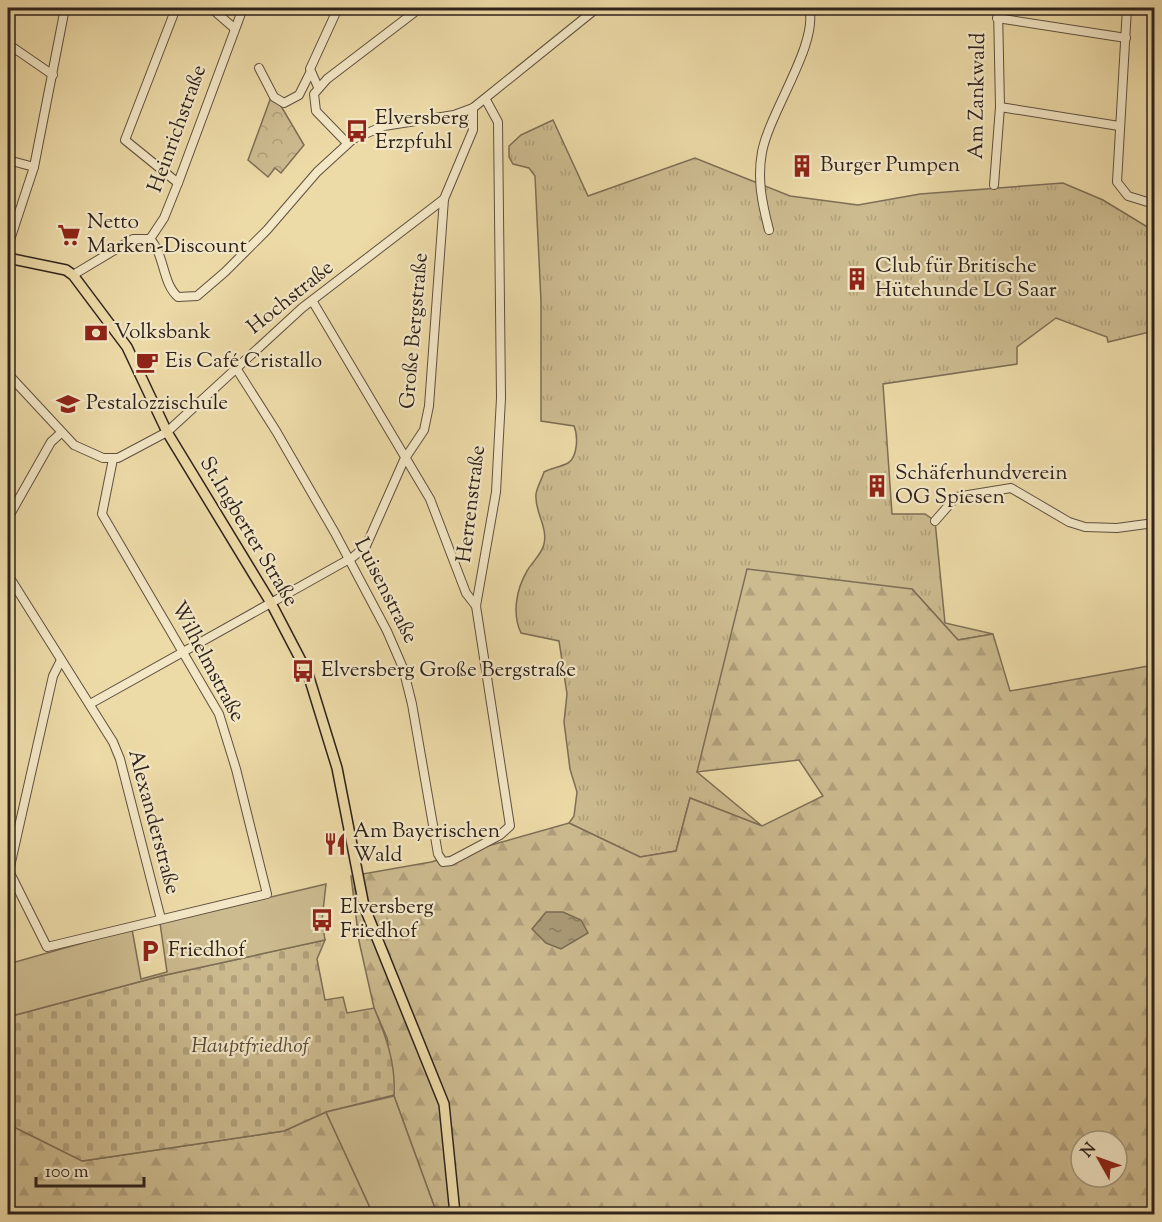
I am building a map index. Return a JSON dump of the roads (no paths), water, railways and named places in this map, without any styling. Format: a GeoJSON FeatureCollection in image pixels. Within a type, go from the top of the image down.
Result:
{"type":"FeatureCollection","features":[{"type":"Feature","properties":{"kind":"main road"},"geometry":{"type":"LineString","coordinates":[[8,258],[57,267],[73,275]]}},
{"type":"Feature","properties":{"kind":"main road","name":"St.Ingberter Straße"},"geometry":{"type":"LineString","coordinates":[[73,275],[127,347],[167,432],[271,603],[298,652],[318,700],[342,788],[362,894],[372,929],[444,1104],[455,1215]]}},
{"type":"Feature","properties":{"kind":"street"},"geometry":{"type":"LineString","coordinates":[[8,246],[34,166],[65,8]]}},
{"type":"Feature","properties":{"kind":"street"},"geometry":{"type":"LineString","coordinates":[[176,8],[125,140],[178,183]]}},
{"type":"Feature","properties":{"kind":"street"},"geometry":{"type":"LineString","coordinates":[[211,8],[234,28]]}},
{"type":"Feature","properties":{"kind":"street","name":"Heinrichstraße"},"geometry":{"type":"LineString","coordinates":[[150,238],[164,218],[243,8]]}},
{"type":"Feature","properties":{"kind":"street"},"geometry":{"type":"LineString","coordinates":[[259,69],[274,97],[284,103],[299,95],[338,8]]}},
{"type":"Feature","properties":{"kind":"street"},"geometry":{"type":"LineString","coordinates":[[347,143],[315,111],[313,102],[318,87],[420,8]]}},
{"type":"Feature","properties":{"kind":"street"},"geometry":{"type":"LineString","coordinates":[[73,275],[133,239],[150,238],[160,252],[173,292],[178,297],[197,296],[249,249],[317,172],[347,143],[364,133],[384,126],[454,115],[473,108],[486,100],[597,8]]}},
{"type":"Feature","properties":{"kind":"street"},"geometry":{"type":"LineString","coordinates":[[769,230],[759,185],[762,149],[781,96],[807,41],[811,24],[809,8]]}},
{"type":"Feature","properties":{"kind":"street","name":"Am Zankwald"},"geometry":{"type":"LineString","coordinates":[[994,185],[1000,107],[998,8]]}},
{"type":"Feature","properties":{"kind":"street"},"geometry":{"type":"LineString","coordinates":[[1127,8],[1117,182],[1128,196],[1155,204]]}},
{"type":"Feature","properties":{"kind":"street"},"geometry":{"type":"LineString","coordinates":[[997,18],[1126,38]]}},
{"type":"Feature","properties":{"kind":"street"},"geometry":{"type":"LineString","coordinates":[[8,44],[53,75]]}},
{"type":"Feature","properties":{"kind":"street"},"geometry":{"type":"LineString","coordinates":[[310,73],[318,87]]}},
{"type":"Feature","properties":{"kind":"street","name":"Herrenstraße"},"geometry":{"type":"LineString","coordinates":[[438,854],[443,862],[451,861],[500,835],[510,826],[476,606],[496,492],[501,398],[498,122],[486,100]]}},
{"type":"Feature","properties":{"kind":"street"},"geometry":{"type":"LineString","coordinates":[[1000,107],[1119,126]]}},
{"type":"Feature","properties":{"kind":"street","name":"Große Bergstraße"},"geometry":{"type":"LineString","coordinates":[[90,704],[348,560],[366,546],[404,460],[424,430],[429,406],[444,199],[473,130],[473,108]]}},
{"type":"Feature","properties":{"kind":"street"},"geometry":{"type":"LineString","coordinates":[[8,160],[34,166]]}},
{"type":"Feature","properties":{"kind":"street","name":"Hochstraße"},"geometry":{"type":"LineString","coordinates":[[113,459],[167,432],[302,308],[313,302],[444,199]]}},
{"type":"Feature","properties":{"kind":"street"},"geometry":{"type":"LineString","coordinates":[[313,302],[404,460],[430,498],[466,592],[476,606]]}},
{"type":"Feature","properties":{"kind":"street","name":"Luisenstraße"},"geometry":{"type":"LineString","coordinates":[[236,368],[276,431],[348,560],[387,631],[403,668],[412,704],[438,854]]}},
{"type":"Feature","properties":{"kind":"street"},"geometry":{"type":"LineString","coordinates":[[8,374],[61,433],[80,449],[113,459]]}},
{"type":"Feature","properties":{"kind":"street"},"geometry":{"type":"LineString","coordinates":[[8,518],[51,442],[61,433]]}},
{"type":"Feature","properties":{"kind":"street","name":"Wilhelmstraße"},"geometry":{"type":"LineString","coordinates":[[113,459],[102,514],[219,714],[228,737],[267,894],[161,919]]}},
{"type":"Feature","properties":{"kind":"street"},"geometry":{"type":"LineString","coordinates":[[935,521],[956,497],[1011,488],[1069,522],[1085,527],[1118,528],[1155,523]]}},
{"type":"Feature","properties":{"kind":"street","name":"Alexanderstraße"},"geometry":{"type":"LineString","coordinates":[[8,575],[90,704],[120,759],[161,919]]}},
{"type":"Feature","properties":{"kind":"street"},"geometry":{"type":"LineString","coordinates":[[61,660],[53,676],[8,871],[47,947],[161,919]]}},
{"type":"Feature","properties":{"kind":"water"},"geometry":{"type":"Polygon","coordinates":[[[546,912],[563,912],[581,920],[588,933],[561,949],[546,943],[532,929],[546,912]]]}},
{"type":"Feature","properties":{"kind":"place","name":"Elversberg Erzpfuhl"},"geometry":{"type":"Point","coordinates":[357,131]}},
{"type":"Feature","properties":{"kind":"place","name":"Burger Pumpen"},"geometry":{"type":"Point","coordinates":[802,166]}},
{"type":"Feature","properties":{"kind":"place","name":"Netto Marken-Discount"},"geometry":{"type":"Point","coordinates":[69,235]}},
{"type":"Feature","properties":{"kind":"place","name":"Club für Britische Hütehunde LG Saar"},"geometry":{"type":"Point","coordinates":[857,279]}},
{"type":"Feature","properties":{"kind":"place","name":"Volksbank"},"geometry":{"type":"Point","coordinates":[96,333]}},
{"type":"Feature","properties":{"kind":"place","name":"Eis Café Cristallo"},"geometry":{"type":"Point","coordinates":[147,362]}},
{"type":"Feature","properties":{"kind":"place","name":"Pestalozzischule"},"geometry":{"type":"Point","coordinates":[68,404]}},
{"type":"Feature","properties":{"kind":"place","name":"Schäferhundverein OG Spiesen"},"geometry":{"type":"Point","coordinates":[877,486]}},
{"type":"Feature","properties":{"kind":"place","name":"Elversberg Große Bergstraße"},"geometry":{"type":"Point","coordinates":[303,671]}},
{"type":"Feature","properties":{"kind":"place","name":"Am Bayerischen Wald"},"geometry":{"type":"Point","coordinates":[335,844]}},
{"type":"Feature","properties":{"kind":"place","name":"Elversberg Friedhof"},"geometry":{"type":"Point","coordinates":[322,920]}},
{"type":"Feature","properties":{"kind":"place","name":"Friedhof"},"geometry":{"type":"Point","coordinates":[150,951]}},
{"type":"Feature","properties":{"kind":"park label","name":"Hauptfriedhof"},"geometry":{"type":"Point","coordinates":[250,1047]}}]}
